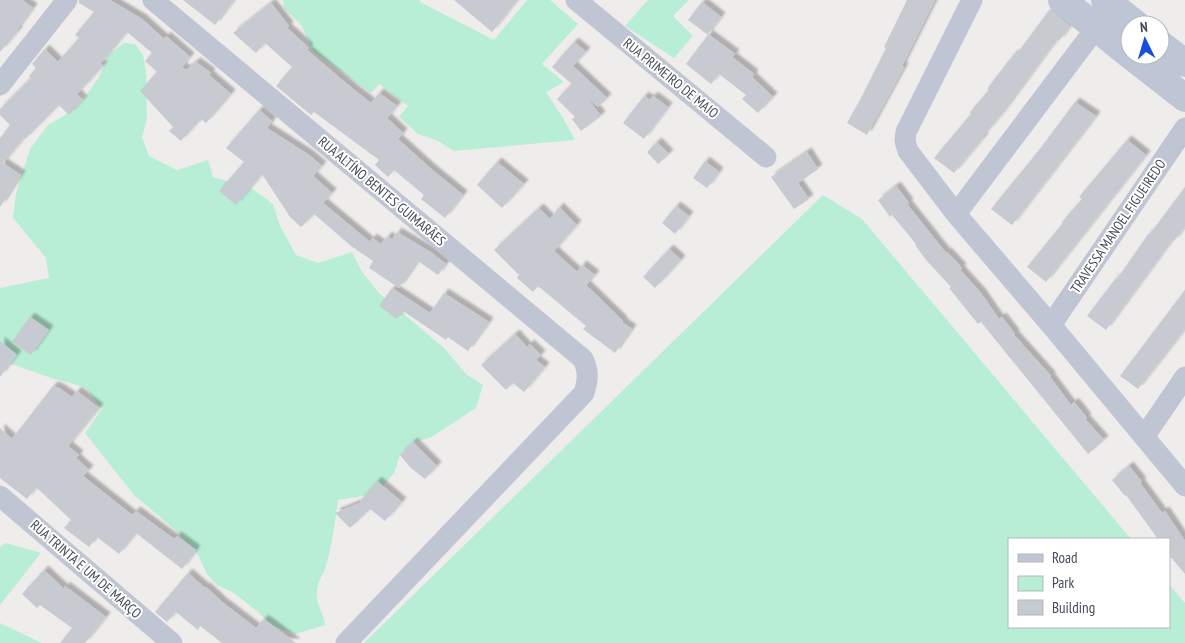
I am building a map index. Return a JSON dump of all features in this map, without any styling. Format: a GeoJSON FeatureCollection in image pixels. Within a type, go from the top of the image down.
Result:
{"type":"FeatureCollection","features":[{"type":"Feature","properties":{"kind":"street"},"geometry":{"type":"LineString","coordinates":[[0,85],[67,0]]}},
{"type":"Feature","properties":{"kind":"street","name":"RUA ALTÍNO BENTES GUIMARÃES"},"geometry":{"type":"LineString","coordinates":[[153,0],[583,359],[588,370],[588,380],[584,393],[346,643]]}},
{"type":"Feature","properties":{"kind":"street","name":"RUA PRIMEIRO DE MAIO"},"geometry":{"type":"LineString","coordinates":[[576,0],[766,157]]}},
{"type":"Feature","properties":{"kind":"street"},"geometry":{"type":"LineString","coordinates":[[972,0],[906,132],[905,141],[908,151],[956,214],[1185,486]]}},
{"type":"Feature","properties":{"kind":"street"},"geometry":{"type":"LineString","coordinates":[[1062,0],[1120,47]]}},
{"type":"Feature","properties":{"kind":"street"},"geometry":{"type":"LineString","coordinates":[[1111,2],[1126,15]]}},
{"type":"Feature","properties":{"kind":"street"},"geometry":{"type":"LineString","coordinates":[[956,214],[1096,28]]}},
{"type":"Feature","properties":{"kind":"street"},"geometry":{"type":"LineString","coordinates":[[1170,52],[1185,64]]}},
{"type":"Feature","properties":{"kind":"street"},"geometry":{"type":"LineString","coordinates":[[1143,65],[1185,98]]}},
{"type":"Feature","properties":{"kind":"street","name":"TRAVESSA MANOEL FIGUEIREDO"},"geometry":{"type":"LineString","coordinates":[[1051,325],[1185,128]]}},
{"type":"Feature","properties":{"kind":"street"},"geometry":{"type":"LineString","coordinates":[[1144,437],[1185,378]]}},
{"type":"Feature","properties":{"kind":"street","name":"RUA TRINTA E UM DE MARÇO"},"geometry":{"type":"LineString","coordinates":[[0,496],[172,643]]}},
{"type":"Feature","properties":{"kind":"green space"},"geometry":{"type":"Polygon","coordinates":[[[283,0],[420,0],[420,2],[494,40],[527,0],[550,0],[578,24],[542,64],[564,82],[546,92],[575,140],[454,151],[438,141],[418,134],[399,117],[408,106],[379,84],[371,93],[313,51],[302,26],[284,8],[283,0]]]}},
{"type":"Feature","properties":{"kind":"green space"},"geometry":{"type":"Polygon","coordinates":[[[648,0],[689,0],[673,16],[693,36],[674,58],[625,26],[648,0]]]}},
{"type":"Feature","properties":{"kind":"green space"},"geometry":{"type":"Polygon","coordinates":[[[124,43],[135,44],[143,55],[146,71],[147,119],[142,137],[149,156],[177,170],[208,160],[213,177],[251,188],[273,204],[280,226],[296,255],[318,263],[352,252],[362,272],[379,293],[445,349],[466,374],[483,385],[476,408],[430,438],[413,442],[400,455],[394,473],[376,494],[338,500],[328,558],[317,591],[317,599],[325,625],[295,634],[271,625],[234,593],[217,585],[206,573],[199,556],[174,529],[134,495],[85,433],[102,409],[85,387],[54,379],[0,360],[0,288],[49,278],[46,258],[13,218],[16,193],[30,149],[48,125],[64,116],[83,100],[99,77],[108,55],[124,43]]]}},
{"type":"Feature","properties":{"kind":"green space"},"geometry":{"type":"Polygon","coordinates":[[[823,195],[862,219],[1130,538],[1008,538],[1008,628],[1170,628],[1170,585],[1185,603],[1185,643],[364,643],[823,195]]]}},
{"type":"Feature","properties":{"kind":"green space"},"geometry":{"type":"Polygon","coordinates":[[[6,543],[41,553],[0,605],[0,547],[6,543]]]}},
{"type":"Feature","properties":{"kind":"green space"},"geometry":{"type":"Polygon","coordinates":[[[0,623],[42,643],[0,643],[0,623]]]}},
{"type":"Feature","properties":{"kind":"building"},"geometry":{"type":"Polygon","coordinates":[[[0,0],[22,0],[33,8],[18,31],[0,52],[0,0]]]}},
{"type":"Feature","properties":{"kind":"building"},"geometry":{"type":"Polygon","coordinates":[[[79,0],[110,0],[142,19],[164,39],[166,36],[190,57],[182,67],[186,70],[196,62],[211,73],[209,75],[231,94],[206,123],[201,119],[181,141],[169,131],[173,127],[140,91],[157,72],[145,61],[152,53],[127,32],[100,64],[103,66],[77,94],[83,100],[69,115],[59,105],[24,138],[3,163],[21,175],[0,207],[0,138],[10,125],[0,115],[0,109],[31,78],[29,76],[36,68],[32,64],[45,49],[58,62],[79,38],[75,35],[94,12],[79,3],[79,0]]]}},
{"type":"Feature","properties":{"kind":"building"},"geometry":{"type":"Polygon","coordinates":[[[183,0],[234,0],[215,25],[183,0]]]}},
{"type":"Feature","properties":{"kind":"building"},"geometry":{"type":"Polygon","coordinates":[[[454,0],[517,0],[492,32],[454,0]]]}},
{"type":"Feature","properties":{"kind":"building"},"geometry":{"type":"Polygon","coordinates":[[[907,0],[935,0],[902,66],[904,67],[867,135],[847,123],[886,48],[884,47],[907,0]]]}},
{"type":"Feature","properties":{"kind":"building"},"geometry":{"type":"Polygon","coordinates":[[[702,2],[721,17],[708,34],[735,54],[732,57],[754,74],[752,77],[773,97],[758,113],[742,99],[746,95],[719,74],[711,84],[686,64],[708,35],[688,20],[702,2]]]}},
{"type":"Feature","properties":{"kind":"building"},"geometry":{"type":"Polygon","coordinates":[[[271,3],[289,26],[287,28],[309,48],[307,50],[353,89],[371,103],[379,93],[397,106],[387,118],[403,133],[398,139],[463,195],[445,218],[421,199],[424,195],[394,170],[388,177],[375,165],[379,160],[314,112],[311,115],[276,86],[292,67],[265,43],[256,53],[233,33],[271,3]]]}},
{"type":"Feature","properties":{"kind":"building"},"geometry":{"type":"Polygon","coordinates":[[[1050,9],[1070,26],[1059,41],[1057,39],[1001,115],[954,173],[934,158],[971,114],[970,112],[989,90],[987,89],[1014,54],[1016,55],[1050,9]]]}},
{"type":"Feature","properties":{"kind":"building"},"geometry":{"type":"Polygon","coordinates":[[[574,42],[586,52],[573,66],[607,98],[598,107],[588,99],[601,116],[581,131],[572,119],[575,117],[557,99],[572,84],[552,67],[574,42]]]}},
{"type":"Feature","properties":{"kind":"building"},"geometry":{"type":"Polygon","coordinates":[[[644,96],[650,100],[653,96],[668,107],[644,139],[623,123],[644,96]]]}},
{"type":"Feature","properties":{"kind":"building"},"geometry":{"type":"Polygon","coordinates":[[[1075,102],[1096,116],[1012,225],[991,209],[1075,102]]]}},
{"type":"Feature","properties":{"kind":"building"},"geometry":{"type":"Polygon","coordinates":[[[259,110],[272,121],[267,128],[309,155],[322,166],[313,176],[332,193],[323,203],[370,242],[372,238],[381,244],[388,236],[392,240],[397,232],[432,253],[446,264],[438,275],[418,261],[399,288],[369,268],[373,261],[351,246],[314,214],[301,227],[290,217],[262,174],[236,205],[219,191],[244,162],[226,148],[259,110]]]}},
{"type":"Feature","properties":{"kind":"building"},"geometry":{"type":"Polygon","coordinates":[[[1127,140],[1146,155],[1046,282],[1027,267],[1082,199],[1079,197],[1127,140]]]}},
{"type":"Feature","properties":{"kind":"building"},"geometry":{"type":"Polygon","coordinates":[[[657,142],[669,154],[658,164],[647,152],[657,142]]]}},
{"type":"Feature","properties":{"kind":"building"},"geometry":{"type":"Polygon","coordinates":[[[807,152],[818,169],[798,183],[809,199],[794,209],[771,177],[807,152]]]}},
{"type":"Feature","properties":{"kind":"building"},"geometry":{"type":"Polygon","coordinates":[[[705,161],[719,172],[707,188],[693,178],[705,161]]]}},
{"type":"Feature","properties":{"kind":"building"},"geometry":{"type":"Polygon","coordinates":[[[497,162],[524,184],[502,208],[477,185],[497,162]]]}},
{"type":"Feature","properties":{"kind":"building"},"geometry":{"type":"Polygon","coordinates":[[[896,186],[909,203],[907,204],[946,253],[962,268],[960,270],[981,293],[999,319],[1002,317],[1014,335],[1051,376],[1071,405],[1074,402],[1087,418],[1085,419],[1104,440],[1088,454],[981,322],[978,324],[949,288],[951,287],[927,261],[916,244],[892,215],[890,217],[878,200],[896,186]]]}},
{"type":"Feature","properties":{"kind":"building"},"geometry":{"type":"Polygon","coordinates":[[[1185,187],[1185,226],[1174,241],[1172,240],[1106,330],[1087,316],[1117,279],[1149,233],[1185,187]]]}},
{"type":"Feature","properties":{"kind":"building"},"geometry":{"type":"Polygon","coordinates":[[[676,206],[689,216],[675,234],[662,223],[676,206]]]}},
{"type":"Feature","properties":{"kind":"building"},"geometry":{"type":"Polygon","coordinates":[[[559,207],[577,225],[554,251],[577,272],[582,265],[595,275],[586,285],[622,322],[632,329],[615,353],[583,329],[586,326],[538,286],[533,292],[517,278],[519,275],[494,250],[539,208],[550,219],[559,207]]]}},
{"type":"Feature","properties":{"kind":"building"},"geometry":{"type":"Polygon","coordinates":[[[669,249],[681,260],[655,288],[643,277],[669,249]]]}},
{"type":"Feature","properties":{"kind":"building"},"geometry":{"type":"Polygon","coordinates":[[[392,288],[430,313],[444,293],[489,322],[468,351],[448,337],[446,340],[403,311],[397,319],[379,306],[392,288]]]}},
{"type":"Feature","properties":{"kind":"building"},"geometry":{"type":"Polygon","coordinates":[[[1185,290],[1185,329],[1138,389],[1120,376],[1185,290]]]}},
{"type":"Feature","properties":{"kind":"building"},"geometry":{"type":"Polygon","coordinates":[[[30,317],[49,330],[31,355],[12,342],[30,317]]]}},
{"type":"Feature","properties":{"kind":"building"},"geometry":{"type":"Polygon","coordinates":[[[515,334],[527,347],[530,344],[541,355],[536,360],[545,367],[524,392],[513,383],[506,390],[481,365],[515,334]]]}},
{"type":"Feature","properties":{"kind":"building"},"geometry":{"type":"Polygon","coordinates":[[[0,341],[17,355],[0,377],[0,341]]]}},
{"type":"Feature","properties":{"kind":"building"},"geometry":{"type":"Polygon","coordinates":[[[53,386],[72,397],[77,391],[99,408],[68,446],[79,455],[76,458],[89,470],[83,476],[132,515],[136,511],[174,539],[177,536],[196,550],[182,569],[136,533],[119,554],[97,537],[89,547],[64,528],[71,520],[36,487],[27,499],[0,478],[0,428],[12,439],[53,386]]]}},
{"type":"Feature","properties":{"kind":"building"},"geometry":{"type":"Polygon","coordinates":[[[413,442],[437,466],[425,479],[411,468],[400,455],[413,442]]]}},
{"type":"Feature","properties":{"kind":"building"},"geometry":{"type":"Polygon","coordinates":[[[1129,466],[1162,513],[1165,511],[1185,541],[1185,574],[1170,556],[1170,538],[1157,538],[1126,495],[1112,480],[1129,466]]]}},
{"type":"Feature","properties":{"kind":"building"},"geometry":{"type":"Polygon","coordinates":[[[377,481],[402,502],[385,521],[370,509],[350,528],[335,513],[362,502],[360,501],[377,481]]]}},
{"type":"Feature","properties":{"kind":"building"},"geometry":{"type":"Polygon","coordinates":[[[44,570],[64,589],[65,586],[106,617],[85,643],[60,643],[72,628],[40,605],[37,608],[22,594],[44,570]]]}},
{"type":"Feature","properties":{"kind":"building"},"geometry":{"type":"Polygon","coordinates":[[[188,573],[256,628],[264,619],[296,643],[222,643],[200,626],[198,630],[176,612],[167,622],[155,612],[188,573]]]}}]}
